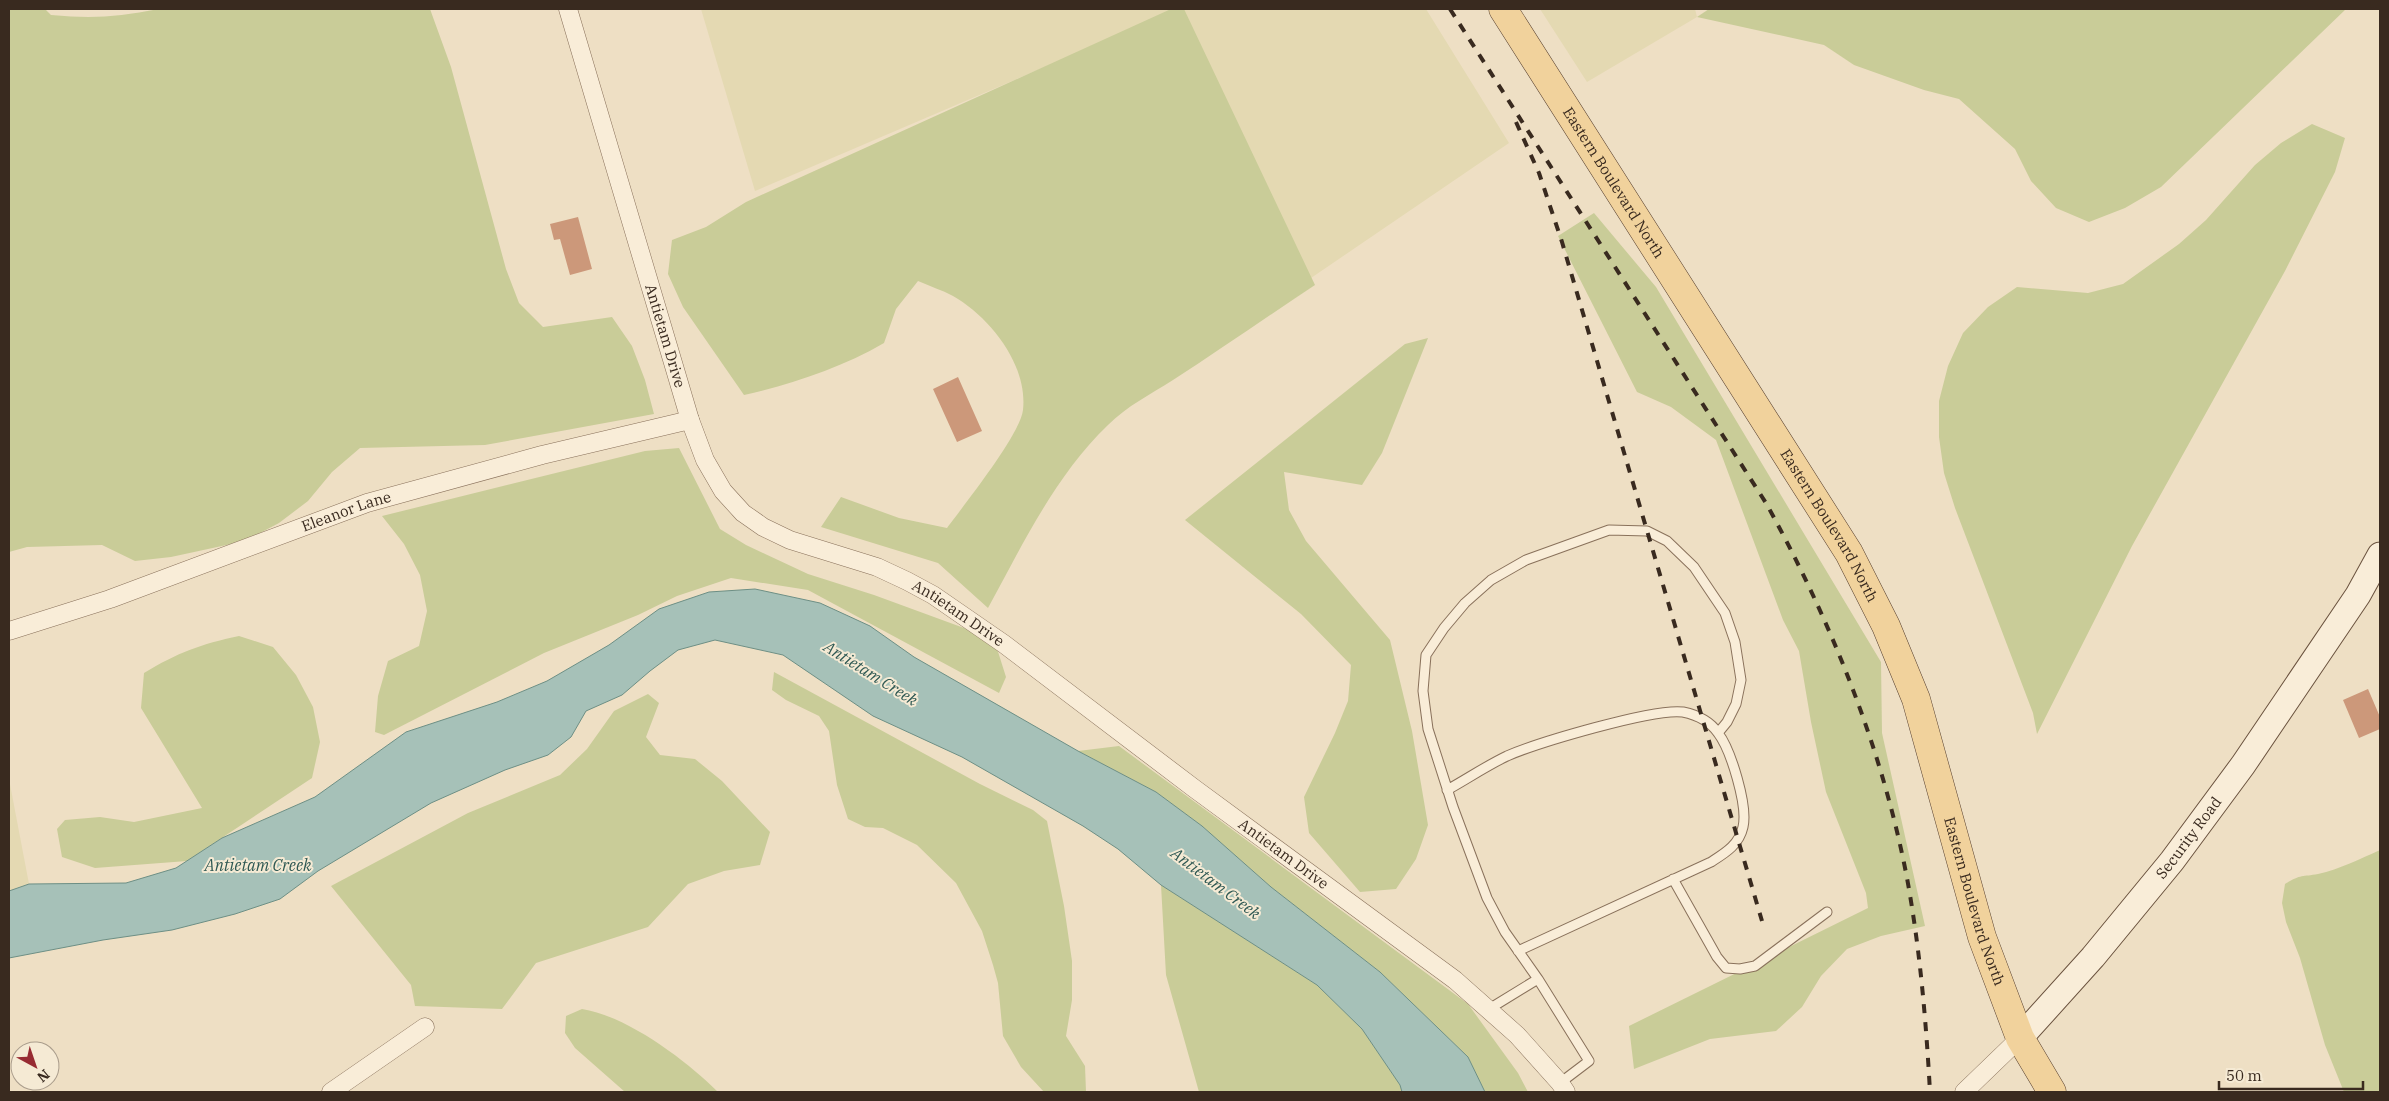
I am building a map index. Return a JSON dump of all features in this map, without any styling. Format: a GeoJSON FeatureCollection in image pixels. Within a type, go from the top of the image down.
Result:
{"type":"FeatureCollection","features":[{"type":"Feature","properties":{"kind":"main road","name":"Eastern Boulevard North"},"geometry":{"type":"LineString","coordinates":[[1503,9],[1849,553],[1886,626],[1916,699],[1982,937],[2020,1038],[2052,1092]]}},
{"type":"Feature","properties":{"kind":"street","name":"Antietam Drive"},"geometry":{"type":"LineString","coordinates":[[568,9],[690,420],[705,460],[723,491],[743,513],[763,527],[790,540],[876,567],[933,595],[1004,644],[1203,795],[1455,980],[1489,1009],[1563,1088]]}},
{"type":"Feature","properties":{"kind":"street","name":"Eleanor Lane"},"geometry":{"type":"LineString","coordinates":[[9,631],[110,599],[367,503],[542,456],[690,420]]}},
{"type":"Feature","properties":{"kind":"street","name":"Security Road"},"geometry":{"type":"LineString","coordinates":[[1964,1092],[2020,1038],[2093,956],[2172,862],[2243,765],[2358,595],[2380,555]]}},
{"type":"Feature","properties":{"kind":"street"},"geometry":{"type":"LineString","coordinates":[[331,1092],[425,1027]]}},
{"type":"Feature","properties":{"kind":"lane"},"geometry":{"type":"LineString","coordinates":[[1563,1088],[1589,1061],[1538,979],[1518,951],[1487,898],[1447,790],[1428,729],[1423,691],[1426,655],[1444,628],[1465,604],[1491,580],[1526,560],[1609,530],[1647,531],[1667,541],[1694,567],[1725,613],[1735,642],[1741,680],[1736,704],[1727,722],[1718,733]]}},
{"type":"Feature","properties":{"kind":"lane"},"geometry":{"type":"LineString","coordinates":[[1447,790],[1507,756],[1563,738],[1647,715],[1681,712],[1702,718],[1718,733],[1738,783],[1743,826],[1738,840],[1728,851],[1673,879],[1518,951]]}},
{"type":"Feature","properties":{"kind":"lane"},"geometry":{"type":"LineString","coordinates":[[1673,879],[1717,957],[1726,968],[1740,969],[1755,966],[1827,912]]}},
{"type":"Feature","properties":{"kind":"lane"},"geometry":{"type":"LineString","coordinates":[[1489,1009],[1538,979]]}},
{"type":"Feature","properties":{"kind":"shaded area"},"geometry":{"type":"Polygon","coordinates":[[[701,9],[1426,9],[1509,143],[1311,278],[1166,15],[755,191],[701,9]]]}},
{"type":"Feature","properties":{"kind":"shaded area"},"geometry":{"type":"Polygon","coordinates":[[[1540,9],[1695,9],[1697,17],[1587,82],[1540,9]]]}},
{"type":"Feature","properties":{"kind":"shaded area"},"geometry":{"type":"Polygon","coordinates":[[[9,779],[29,884],[9,891],[9,779]]]}},
{"type":"Feature","properties":{"kind":"green space"},"geometry":{"type":"Polygon","coordinates":[[[9,9],[45,9],[51,15],[93,17],[159,9],[430,9],[451,67],[506,269],[519,303],[543,327],[612,317],[632,346],[645,380],[654,414],[485,445],[360,448],[332,472],[308,501],[279,523],[245,541],[171,557],[135,561],[102,545],[27,547],[9,552],[9,9]]]}},
{"type":"Feature","properties":{"kind":"green space"},"geometry":{"type":"Polygon","coordinates":[[[1171,9],[1184,9],[1315,285],[1115,418],[1089,445],[1056,488],[1027,535],[988,608],[938,563],[821,527],[841,497],[899,518],[947,528],[1002,452],[1020,421],[1023,410],[1023,393],[1019,376],[1013,360],[993,329],[967,305],[953,296],[918,281],[896,309],[884,343],[833,368],[780,386],[744,395],[683,307],[668,274],[672,240],[706,227],[746,202],[1171,9]]]}},
{"type":"Feature","properties":{"kind":"green space"},"geometry":{"type":"Polygon","coordinates":[[[1709,9],[2346,9],[2161,187],[2125,208],[2089,222],[2056,208],[2031,181],[2015,149],[1959,99],[1924,90],[1854,65],[1824,45],[1697,17],[1709,9]]]}},
{"type":"Feature","properties":{"kind":"green space"},"geometry":{"type":"Polygon","coordinates":[[[2312,124],[2345,138],[2335,172],[2285,271],[2132,546],[2037,734],[2033,713],[1955,508],[1944,473],[1939,437],[1939,401],[1948,366],[1963,333],[1988,307],[2017,287],[2088,293],[2123,284],[2179,244],[2206,220],[2255,165],[2281,143],[2312,124]]]}},
{"type":"Feature","properties":{"kind":"green space"},"geometry":{"type":"Polygon","coordinates":[[[1594,213],[1656,287],[1881,662],[1882,733],[1925,926],[1881,936],[1847,949],[1821,976],[1802,1007],[1776,1031],[1710,1039],[1634,1069],[1629,1026],[1868,908],[1866,893],[1826,792],[1811,722],[1799,651],[1783,620],[1716,440],[1671,407],[1637,392],[1558,236],[1594,213]]]}},
{"type":"Feature","properties":{"kind":"green space"},"geometry":{"type":"Polygon","coordinates":[[[1428,338],[1382,453],[1362,485],[1284,472],[1289,510],[1306,541],[1390,640],[1412,731],[1428,825],[1416,859],[1396,889],[1360,892],[1309,833],[1304,797],[1335,733],[1348,701],[1351,665],[1301,614],[1185,520],[1405,344],[1428,338]]]}},
{"type":"Feature","properties":{"kind":"green space"},"geometry":{"type":"Polygon","coordinates":[[[679,448],[720,529],[746,545],[808,574],[874,595],[994,639],[1006,677],[999,693],[808,590],[731,578],[677,596],[638,615],[544,653],[384,735],[375,732],[378,696],[388,661],[419,646],[427,611],[420,575],[404,544],[382,516],[645,451],[679,448]]]}},
{"type":"Feature","properties":{"kind":"green space"},"geometry":{"type":"Polygon","coordinates":[[[239,636],[273,647],[296,675],[313,707],[320,742],[312,778],[187,861],[95,868],[62,857],[57,829],[65,820],[100,817],[134,822],[202,808],[141,708],[144,673],[190,650],[239,636]]]}},
{"type":"Feature","properties":{"kind":"green space"},"geometry":{"type":"Polygon","coordinates":[[[774,672],[980,784],[1033,810],[1047,821],[1064,906],[1072,961],[1072,1000],[1066,1036],[1085,1066],[1086,1092],[1044,1092],[1021,1067],[1003,1036],[998,983],[982,931],[956,883],[917,845],[883,828],[865,827],[848,819],[837,785],[829,731],[819,716],[786,700],[772,690],[774,672]]]}},
{"type":"Feature","properties":{"kind":"green space"},"geometry":{"type":"Polygon","coordinates":[[[648,694],[659,703],[646,737],[660,755],[695,759],[722,781],[770,832],[760,865],[724,871],[688,884],[648,927],[536,963],[502,1009],[415,1006],[411,985],[331,886],[468,813],[560,775],[587,749],[614,711],[648,694]]]}},
{"type":"Feature","properties":{"kind":"green space"},"geometry":{"type":"Polygon","coordinates":[[[1119,746],[1468,1004],[1518,1073],[1528,1092],[1485,1092],[1468,1057],[1380,972],[1271,887],[1202,826],[1156,792],[1078,751],[1119,746]]]}},
{"type":"Feature","properties":{"kind":"green space"},"geometry":{"type":"Polygon","coordinates":[[[2380,850],[2380,1092],[2344,1092],[2325,1045],[2300,958],[2286,922],[2282,903],[2285,884],[2290,881],[2302,876],[2318,874],[2350,864],[2380,850]]]}},
{"type":"Feature","properties":{"kind":"green space"},"geometry":{"type":"Polygon","coordinates":[[[1161,885],[1317,985],[1362,1029],[1400,1085],[1402,1092],[1199,1092],[1166,975],[1161,885]]]}},
{"type":"Feature","properties":{"kind":"green space"},"geometry":{"type":"Polygon","coordinates":[[[582,1009],[618,1020],[655,1041],[690,1067],[718,1092],[625,1092],[575,1048],[565,1033],[566,1016],[582,1009]]]}},
{"type":"Feature","properties":{"kind":"water","name":"Antietam Creek"},"geometry":{"type":"Polygon","coordinates":[[[755,589],[820,603],[870,626],[914,657],[1078,751],[1156,792],[1202,826],[1271,887],[1380,972],[1468,1057],[1485,1092],[1402,1092],[1400,1085],[1362,1029],[1317,985],[1161,885],[1118,849],[1083,826],[962,757],[873,716],[783,655],[715,640],[678,650],[622,695],[586,711],[571,737],[548,755],[505,770],[431,803],[318,871],[280,899],[235,914],[172,930],[103,940],[9,958],[9,891],[29,884],[126,883],[176,868],[222,838],[315,797],[406,732],[497,702],[547,681],[609,645],[659,609],[709,592],[755,589]]]}},
{"type":"Feature","properties":{"kind":"building"},"geometry":{"type":"Polygon","coordinates":[[[578,217],[592,269],[570,275],[560,239],[554,240],[550,224],[578,217]]]}},
{"type":"Feature","properties":{"kind":"building"},"geometry":{"type":"Polygon","coordinates":[[[958,377],[982,431],[957,442],[933,389],[958,377]]]}},
{"type":"Feature","properties":{"kind":"building"},"geometry":{"type":"Polygon","coordinates":[[[2368,689],[2380,717],[2380,729],[2359,738],[2343,700],[2368,689]]]}},
{"type":"Feature","properties":{"kind":"railway"},"geometry":{"type":"LineString","coordinates":[[1450,9],[1766,503],[1812,592],[1851,685],[1868,732],[1896,829],[1916,931],[1927,1038],[1930,1092]]}},
{"type":"Feature","properties":{"kind":"railway"},"geometry":{"type":"LineString","coordinates":[[1516,122],[1539,173],[1562,242],[1762,921]]}}]}
